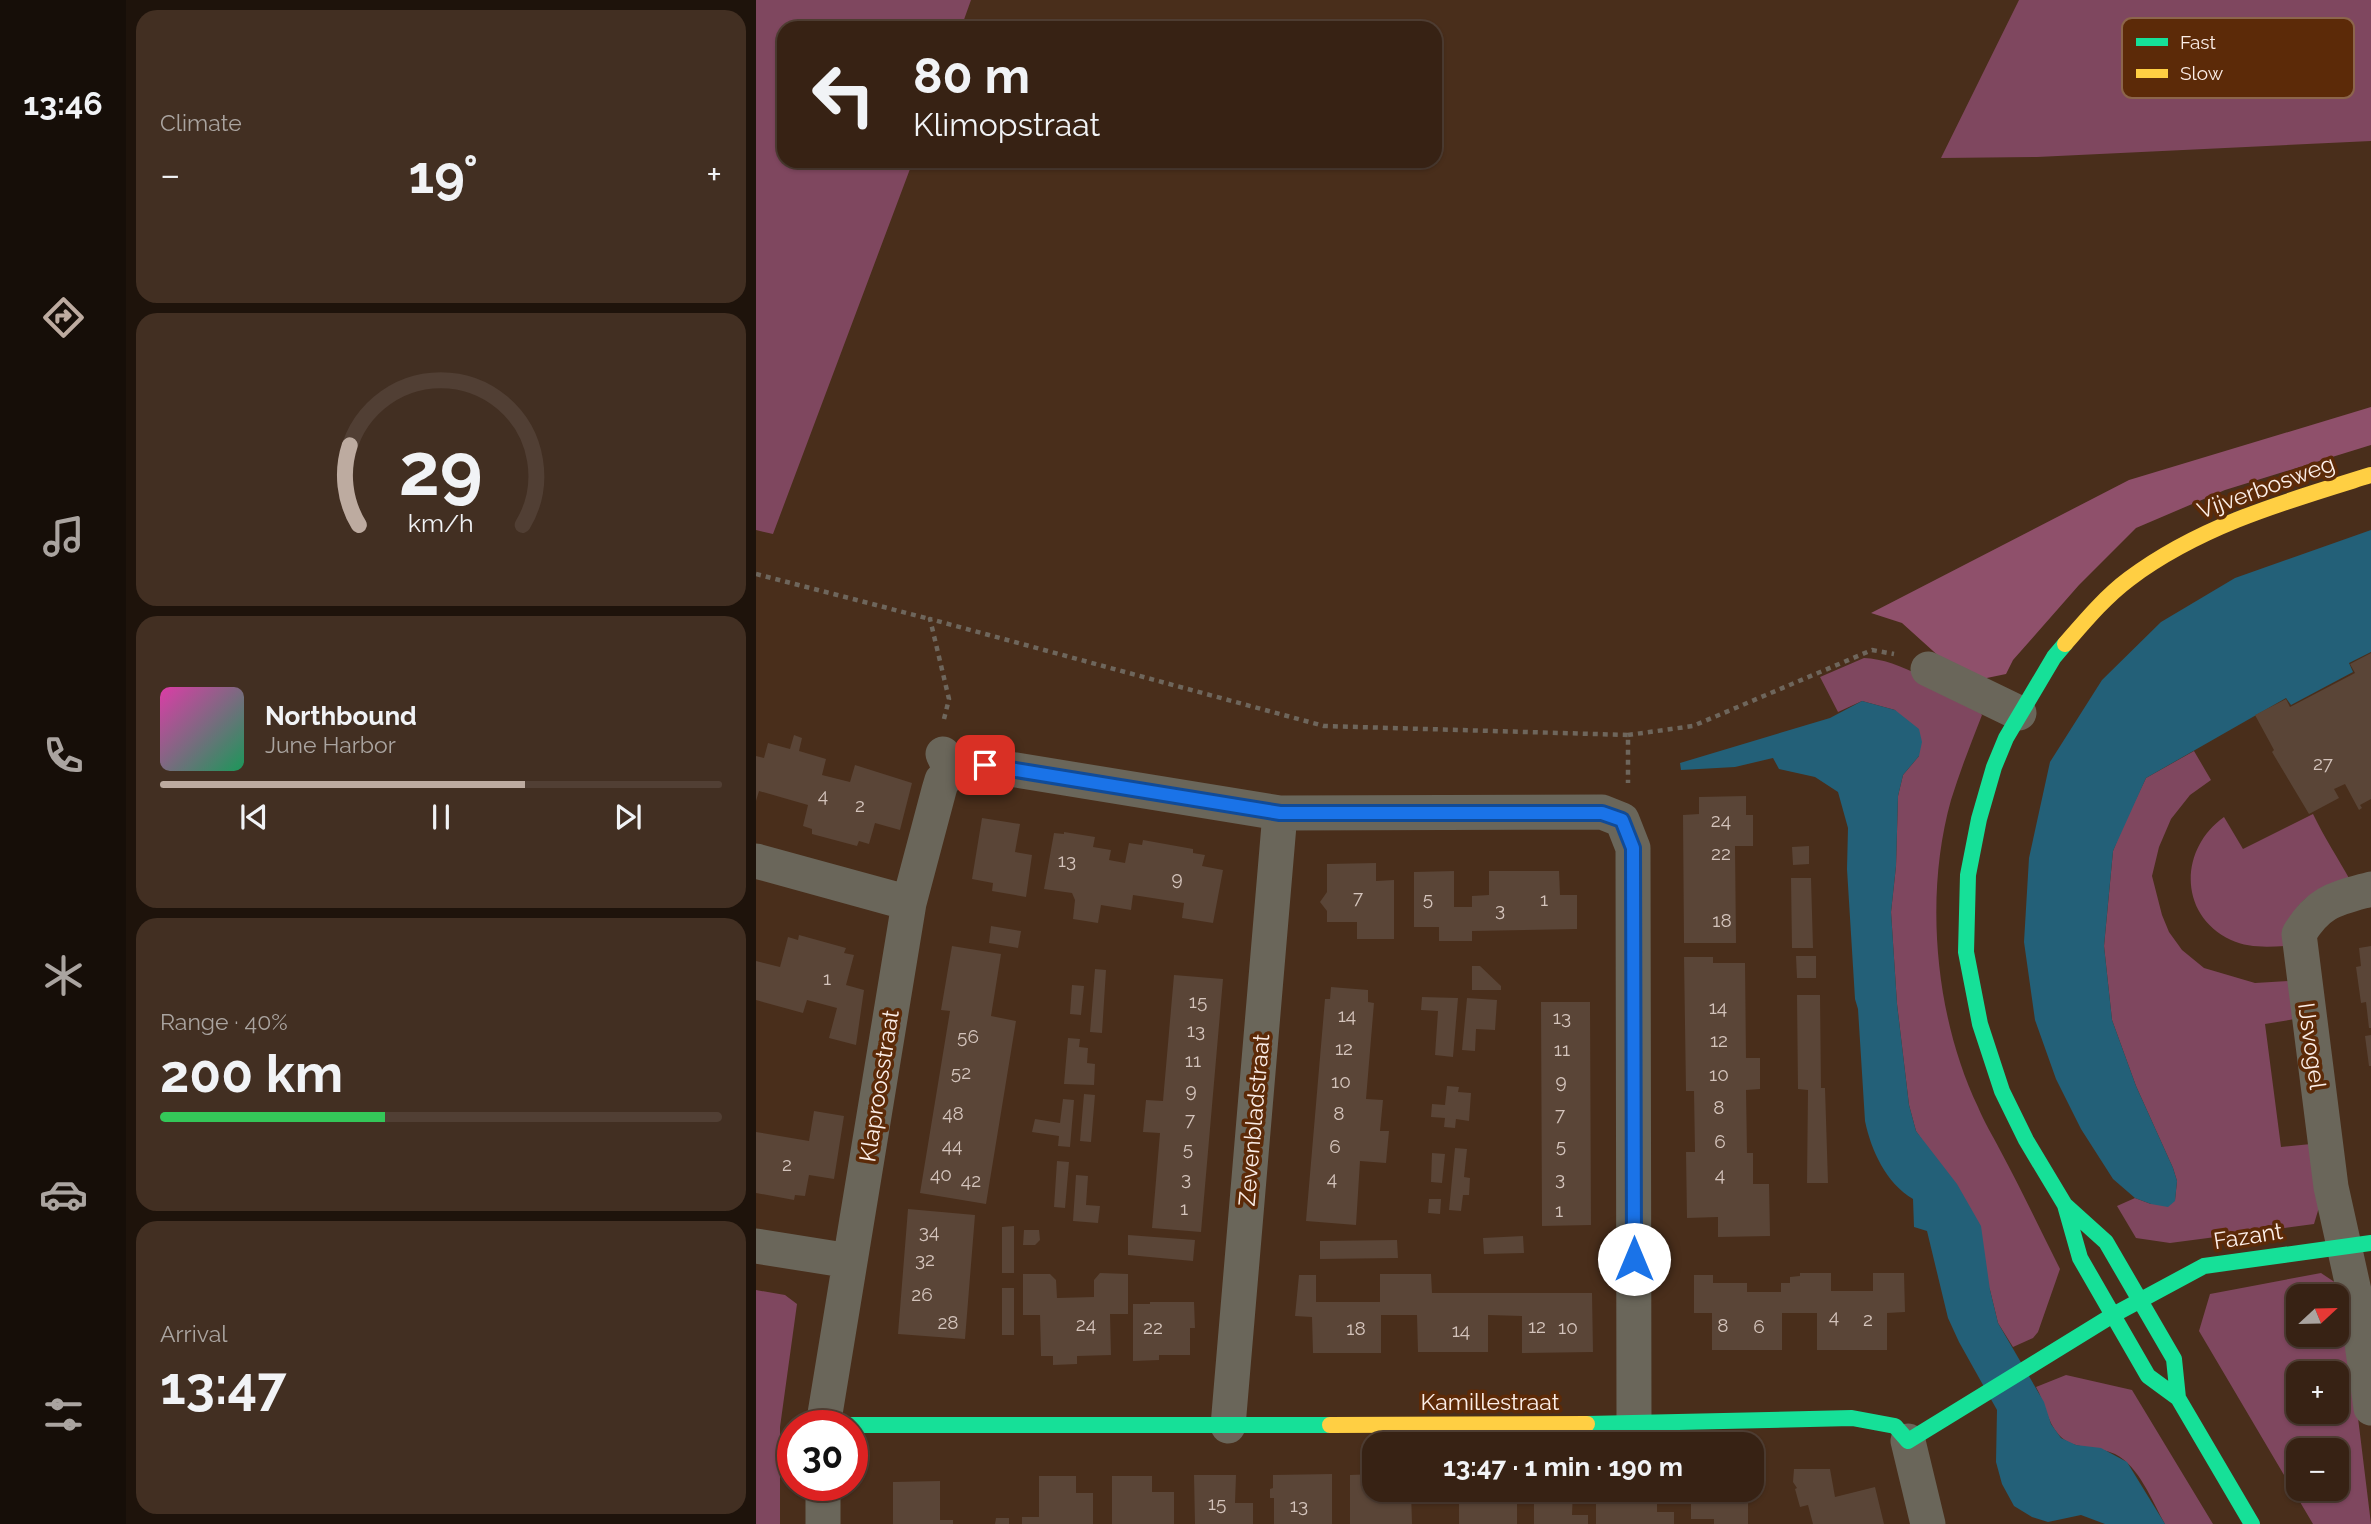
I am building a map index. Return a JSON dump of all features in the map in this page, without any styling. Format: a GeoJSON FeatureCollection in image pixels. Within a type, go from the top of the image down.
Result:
{"type":"FeatureCollection","features":[{"type":"Feature","properties":{"kind":"street","name":"Vijverbosweg"},"geometry":{"type":"LineString","coordinates":[[2178,1398],[2148,1377],[2080,1258],[2065,1205],[2026,1140],[2002,1091],[1980,1024],[1966,952],[1968,875],[1979,819],[1994,767],[2020,713],[2054,657],[2078,628],[2121,586],[2195,537],[2241,516],[2371,475]]}},
{"type":"Feature","properties":{"kind":"street"},"geometry":{"type":"LineString","coordinates":[[1928,669],[2020,713]]}},
{"type":"Feature","properties":{"kind":"street"},"geometry":{"type":"LineString","coordinates":[[947,763],[985,765],[1280,813],[1602,813],[1622,820],[1633,848],[1634,1424]]}},
{"type":"Feature","properties":{"kind":"street","name":"Klaproosstraat"},"geometry":{"type":"LineString","coordinates":[[826,1410],[909,903],[947,763]]}},
{"type":"Feature","properties":{"kind":"street","name":"Zevenbladstraat"},"geometry":{"type":"LineString","coordinates":[[1228,1426],[1280,813]]}},
{"type":"Feature","properties":{"kind":"street"},"geometry":{"type":"LineString","coordinates":[[756,862],[909,903]]}},
{"type":"Feature","properties":{"kind":"street","name":"IJsvogel"},"geometry":{"type":"LineString","coordinates":[[2357,1244],[2331,1187],[2299,934],[2310,915],[2331,900],[2371,889]]}},
{"type":"Feature","properties":{"kind":"street","name":"Vijverbosweg"},"geometry":{"type":"LineString","coordinates":[[2065,1205],[2106,1242],[2174,1359],[2178,1398],[2252,1524]]}},
{"type":"Feature","properties":{"kind":"street"},"geometry":{"type":"LineString","coordinates":[[2357,1244],[2356,1300],[2371,1408]]}},
{"type":"Feature","properties":{"kind":"street","name":"Fazant"},"geometry":{"type":"LineString","coordinates":[[2113,1315],[2204,1266],[2357,1244]]}},
{"type":"Feature","properties":{"kind":"street"},"geometry":{"type":"LineString","coordinates":[[756,1246],[850,1261]]}},
{"type":"Feature","properties":{"kind":"street"},"geometry":{"type":"LineString","coordinates":[[1928,1524],[1908,1441],[2113,1315]]}},
{"type":"Feature","properties":{"kind":"street","name":"Kamillestraat"},"geometry":{"type":"LineString","coordinates":[[868,1426],[1634,1424],[1852,1418],[1895,1426],[1908,1441]]}},
{"type":"Feature","properties":{"kind":"street"},"geometry":{"type":"LineString","coordinates":[[823,1501],[823,1524]]}},
{"type":"Feature","properties":{"kind":"path"},"geometry":{"type":"LineString","coordinates":[[756,574],[1324,726],[1628,735],[1693,726],[1872,650],[1897,654],[1928,669]]}},
{"type":"Feature","properties":{"kind":"path"},"geometry":{"type":"LineString","coordinates":[[930,619],[949,699],[940,739],[947,763]]}},
{"type":"Feature","properties":{"kind":"path"},"geometry":{"type":"LineString","coordinates":[[1622,820],[1629,798],[1628,735]]}},
{"type":"Feature","properties":{"kind":"shaded area"},"geometry":{"type":"Polygon","coordinates":[[[756,0],[971,0],[964,21],[777,21],[777,168],[910,168],[773,534],[756,530],[756,0]]]}},
{"type":"Feature","properties":{"kind":"shaded area"},"geometry":{"type":"Polygon","coordinates":[[[2019,0],[2371,0],[2371,141],[2037,157],[1941,158],[2019,0]]]}},
{"type":"Feature","properties":{"kind":"shaded area"},"geometry":{"type":"Polygon","coordinates":[[[2371,407],[2371,445],[2225,490],[2136,528],[2079,585],[2013,660],[2006,674],[1982,679],[1943,660],[1902,623],[1871,613],[2129,480],[2371,407]]]}},
{"type":"Feature","properties":{"kind":"shaded area"},"geometry":{"type":"Polygon","coordinates":[[[1864,658],[1907,669],[1975,706],[1982,715],[1951,800],[1943,837],[1936,916],[1943,996],[1963,1072],[1983,1118],[2060,1269],[2038,1332],[2033,1338],[2013,1347],[1998,1323],[1990,1290],[1931,1153],[1916,1131],[1909,1105],[1897,1004],[1891,912],[1896,866],[1898,796],[1903,775],[1919,756],[1895,710],[1862,701],[1838,712],[1820,677],[1864,658]]]}},
{"type":"Feature","properties":{"kind":"shaded area"},"geometry":{"type":"Polygon","coordinates":[[[2194,751],[2211,780],[2190,795],[2171,819],[2159,847],[2152,876],[2162,915],[2169,932],[2182,950],[2204,968],[2255,983],[2289,981],[2295,1019],[2265,1024],[2281,1147],[2311,1144],[2320,1204],[2314,1224],[2170,1243],[2136,1238],[2117,1206],[2135,1198],[2151,1204],[2175,1200],[2177,1181],[2136,1086],[2112,1020],[2104,946],[2113,851],[2123,826],[2146,778],[2194,751]]]}},
{"type":"Feature","properties":{"kind":"shaded area"},"geometry":{"type":"Polygon","coordinates":[[[2313,814],[2350,880],[2323,889],[2304,900],[2292,917],[2285,946],[2244,944],[2231,940],[2214,929],[2201,915],[2194,899],[2191,881],[2192,863],[2209,830],[2224,817],[2243,849],[2313,814]]]}},
{"type":"Feature","properties":{"kind":"shaded area"},"geometry":{"type":"Polygon","coordinates":[[[2321,1273],[2338,1284],[2286,1284],[2286,1348],[2348,1348],[2349,1344],[2371,1524],[2313,1524],[2299,1501],[2349,1501],[2349,1438],[2286,1438],[2286,1478],[2199,1331],[2210,1294],[2321,1273]]]}},
{"type":"Feature","properties":{"kind":"shaded area"},"geometry":{"type":"Polygon","coordinates":[[[756,1290],[785,1295],[797,1304],[782,1410],[777,1410],[777,1501],[780,1501],[780,1524],[756,1524],[756,1290]]]}},
{"type":"Feature","properties":{"kind":"shaded area"},"geometry":{"type":"Polygon","coordinates":[[[2066,1375],[2132,1390],[2213,1524],[2165,1524],[2138,1475],[2124,1460],[2115,1454],[2071,1443],[2059,1435],[2036,1387],[2066,1375]]]}},
{"type":"Feature","properties":{"kind":"water"},"geometry":{"type":"Polygon","coordinates":[[[2371,530],[2371,652],[2349,663],[2353,672],[2291,705],[2286,698],[2146,778],[2113,851],[2104,946],[2112,1020],[2136,1086],[2177,1181],[2175,1201],[2168,1207],[2151,1204],[2135,1198],[2113,1179],[2081,1129],[2056,1079],[2035,1020],[2024,942],[2029,858],[2050,762],[2102,680],[2161,622],[2235,578],[2371,530]]]}},
{"type":"Feature","properties":{"kind":"water"},"geometry":{"type":"Polygon","coordinates":[[[1862,701],[1895,710],[1919,729],[1922,742],[1919,756],[1903,775],[1898,796],[1896,866],[1891,912],[1897,1004],[1909,1105],[1916,1131],[1957,1184],[1981,1226],[1990,1290],[1998,1323],[2044,1402],[2051,1424],[2061,1438],[2076,1445],[2101,1448],[2127,1462],[2165,1524],[2105,1524],[2081,1515],[2048,1522],[2032,1517],[2014,1506],[2002,1484],[1996,1462],[1997,1410],[1948,1318],[1927,1231],[1914,1227],[1913,1199],[1895,1184],[1881,1165],[1865,1121],[1847,869],[1848,828],[1838,792],[1815,777],[1779,769],[1773,758],[1735,767],[1681,770],[1680,763],[1830,718],[1862,701]]]}},
{"type":"Feature","properties":{"kind":"building"},"geometry":{"type":"Polygon","coordinates":[[[2371,653],[2371,799],[2360,805],[2362,808],[2359,810],[2345,784],[2334,789],[2339,798],[2309,814],[2272,752],[2274,750],[2255,715],[2286,699],[2290,707],[2355,673],[2350,664],[2371,653]]]}},
{"type":"Feature","properties":{"kind":"building"},"geometry":{"type":"Polygon","coordinates":[[[794,735],[802,738],[799,751],[826,759],[822,775],[850,782],[855,765],[912,783],[900,830],[875,823],[869,844],[859,841],[857,846],[812,834],[812,829],[803,826],[808,805],[759,791],[756,801],[756,756],[764,758],[768,743],[790,749],[794,735]]]}},
{"type":"Feature","properties":{"kind":"building"},"geometry":{"type":"Polygon","coordinates":[[[1746,796],[1746,815],[1753,815],[1753,846],[1735,846],[1736,943],[1684,943],[1683,815],[1699,814],[1699,797],[1746,796]]]}},
{"type":"Feature","properties":{"kind":"building"},"geometry":{"type":"Polygon","coordinates":[[[982,818],[1020,824],[1015,852],[1032,855],[1026,897],[992,891],[993,883],[972,879],[982,818]]]}},
{"type":"Feature","properties":{"kind":"building"},"geometry":{"type":"Polygon","coordinates":[[[1054,833],[1095,837],[1093,847],[1111,850],[1109,860],[1125,863],[1129,843],[1142,845],[1143,840],[1193,849],[1193,853],[1205,855],[1202,866],[1223,870],[1213,923],[1182,918],[1184,903],[1133,895],[1131,910],[1101,905],[1098,923],[1073,919],[1075,900],[1072,893],[1044,889],[1054,833]]]}},
{"type":"Feature","properties":{"kind":"building"},"geometry":{"type":"Polygon","coordinates":[[[1809,846],[1809,864],[1793,865],[1792,847],[1809,846]]]}},
{"type":"Feature","properties":{"kind":"building"},"geometry":{"type":"Polygon","coordinates":[[[1376,863],[1376,881],[1394,880],[1394,939],[1357,939],[1357,922],[1327,922],[1327,911],[1320,902],[1327,892],[1327,864],[1376,863]]]}},
{"type":"Feature","properties":{"kind":"building"},"geometry":{"type":"Polygon","coordinates":[[[1454,871],[1454,907],[1472,907],[1472,896],[1489,895],[1489,871],[1559,871],[1560,895],[1577,895],[1577,929],[1472,931],[1472,941],[1439,941],[1439,927],[1414,927],[1414,872],[1454,871]]]}},
{"type":"Feature","properties":{"kind":"building"},"geometry":{"type":"Polygon","coordinates":[[[1791,878],[1811,878],[1813,948],[1792,948],[1791,878]]]}},
{"type":"Feature","properties":{"kind":"building"},"geometry":{"type":"Polygon","coordinates":[[[991,926],[1021,931],[1018,948],[989,943],[991,926]]]}},
{"type":"Feature","properties":{"kind":"building"},"geometry":{"type":"Polygon","coordinates":[[[799,935],[846,948],[844,953],[854,955],[846,985],[864,990],[856,1045],[829,1038],[837,1008],[807,1000],[803,1013],[756,1000],[756,961],[780,967],[788,937],[798,940],[799,935]]]}},
{"type":"Feature","properties":{"kind":"building"},"geometry":{"type":"Polygon","coordinates":[[[952,946],[1001,954],[991,1016],[1016,1021],[986,1204],[920,1193],[950,1011],[941,1010],[952,946]]]}},
{"type":"Feature","properties":{"kind":"building"},"geometry":{"type":"Polygon","coordinates":[[[2371,946],[2369,1028],[2366,1002],[2361,1003],[2356,967],[2361,966],[2359,948],[2371,946]]]}},
{"type":"Feature","properties":{"kind":"building"},"geometry":{"type":"Polygon","coordinates":[[[1796,956],[1816,956],[1816,978],[1797,978],[1796,956]]]}},
{"type":"Feature","properties":{"kind":"building"},"geometry":{"type":"Polygon","coordinates":[[[1684,957],[1713,957],[1713,963],[1745,963],[1746,1058],[1760,1058],[1760,1089],[1746,1090],[1747,1153],[1753,1153],[1753,1184],[1769,1184],[1770,1236],[1718,1237],[1718,1217],[1687,1218],[1686,1152],[1695,1152],[1694,1091],[1686,1091],[1684,957]]]}},
{"type":"Feature","properties":{"kind":"building"},"geometry":{"type":"Polygon","coordinates":[[[1472,966],[1480,966],[1501,986],[1501,990],[1472,990],[1472,966]]]}},
{"type":"Feature","properties":{"kind":"building"},"geometry":{"type":"Polygon","coordinates":[[[1095,969],[1106,970],[1102,1033],[1090,1032],[1095,969]]]}},
{"type":"Feature","properties":{"kind":"building"},"geometry":{"type":"Polygon","coordinates":[[[1174,975],[1223,979],[1201,1232],[1152,1228],[1160,1133],[1143,1132],[1146,1100],[1163,1101],[1174,975]]]}},
{"type":"Feature","properties":{"kind":"building"},"geometry":{"type":"Polygon","coordinates":[[[1072,985],[1084,986],[1081,1015],[1070,1014],[1072,985]]]}},
{"type":"Feature","properties":{"kind":"building"},"geometry":{"type":"Polygon","coordinates":[[[1331,987],[1368,990],[1368,1002],[1374,1003],[1366,1099],[1383,1100],[1380,1131],[1389,1131],[1386,1163],[1360,1161],[1356,1225],[1306,1221],[1325,999],[1330,999],[1331,987]]]}},
{"type":"Feature","properties":{"kind":"building"},"geometry":{"type":"Polygon","coordinates":[[[1797,995],[1820,995],[1821,1088],[1825,1088],[1828,1183],[1807,1183],[1808,1090],[1798,1089],[1797,995]]]}},
{"type":"Feature","properties":{"kind":"building"},"geometry":{"type":"Polygon","coordinates":[[[1422,997],[1458,998],[1453,1057],[1435,1055],[1438,1011],[1421,1010],[1422,997]]]}},
{"type":"Feature","properties":{"kind":"building"},"geometry":{"type":"Polygon","coordinates":[[[1467,998],[1497,1000],[1495,1030],[1476,1029],[1475,1051],[1462,1050],[1467,998]]]}},
{"type":"Feature","properties":{"kind":"building"},"geometry":{"type":"Polygon","coordinates":[[[1541,1002],[1590,1002],[1591,1225],[1542,1226],[1541,1002]]]}},
{"type":"Feature","properties":{"kind":"building"},"geometry":{"type":"Polygon","coordinates":[[[2371,1035],[2371,1066],[2369,1066],[2365,1036],[2371,1035]]]}},
{"type":"Feature","properties":{"kind":"building"},"geometry":{"type":"Polygon","coordinates":[[[1068,1038],[1080,1039],[1079,1047],[1088,1048],[1087,1063],[1095,1064],[1094,1085],[1064,1084],[1068,1038]]]}},
{"type":"Feature","properties":{"kind":"building"},"geometry":{"type":"Polygon","coordinates":[[[1447,1086],[1459,1087],[1458,1092],[1471,1093],[1469,1121],[1456,1119],[1455,1128],[1444,1127],[1445,1118],[1431,1117],[1432,1104],[1445,1105],[1447,1086]]]}},
{"type":"Feature","properties":{"kind":"building"},"geometry":{"type":"Polygon","coordinates":[[[1084,1094],[1095,1095],[1091,1142],[1080,1141],[1084,1094]]]}},
{"type":"Feature","properties":{"kind":"building"},"geometry":{"type":"Polygon","coordinates":[[[1063,1099],[1074,1100],[1070,1147],[1058,1146],[1059,1136],[1032,1132],[1035,1119],[1060,1123],[1063,1099]]]}},
{"type":"Feature","properties":{"kind":"building"},"geometry":{"type":"Polygon","coordinates":[[[814,1111],[844,1116],[834,1179],[809,1175],[805,1196],[795,1195],[794,1200],[756,1193],[756,1132],[809,1141],[814,1111]]]}},
{"type":"Feature","properties":{"kind":"building"},"geometry":{"type":"Polygon","coordinates":[[[1455,1148],[1467,1149],[1464,1177],[1470,1178],[1469,1195],[1463,1195],[1461,1211],[1449,1210],[1455,1148]]]}},
{"type":"Feature","properties":{"kind":"building"},"geometry":{"type":"Polygon","coordinates":[[[1432,1153],[1445,1154],[1442,1183],[1431,1182],[1432,1153]]]}},
{"type":"Feature","properties":{"kind":"building"},"geometry":{"type":"Polygon","coordinates":[[[1057,1161],[1069,1162],[1065,1208],[1054,1207],[1057,1161]]]}},
{"type":"Feature","properties":{"kind":"building"},"geometry":{"type":"Polygon","coordinates":[[[1076,1175],[1088,1176],[1086,1205],[1100,1206],[1098,1223],[1073,1221],[1076,1175]]]}},
{"type":"Feature","properties":{"kind":"building"},"geometry":{"type":"Polygon","coordinates":[[[1429,1199],[1441,1199],[1440,1214],[1428,1213],[1429,1199]]]}},
{"type":"Feature","properties":{"kind":"building"},"geometry":{"type":"Polygon","coordinates":[[[908,1209],[975,1215],[965,1339],[898,1334],[908,1209]]]}},
{"type":"Feature","properties":{"kind":"building"},"geometry":{"type":"Polygon","coordinates":[[[1014,1226],[1014,1273],[1002,1273],[1002,1227],[1014,1226]]]}},
{"type":"Feature","properties":{"kind":"building"},"geometry":{"type":"Polygon","coordinates":[[[1024,1230],[1039,1230],[1040,1240],[1035,1245],[1023,1245],[1024,1230]]]}},
{"type":"Feature","properties":{"kind":"building"},"geometry":{"type":"Polygon","coordinates":[[[1128,1235],[1195,1240],[1193,1261],[1128,1255],[1128,1235]]]}},
{"type":"Feature","properties":{"kind":"building"},"geometry":{"type":"Polygon","coordinates":[[[1523,1236],[1524,1253],[1484,1254],[1483,1238],[1523,1236]]]}},
{"type":"Feature","properties":{"kind":"building"},"geometry":{"type":"Polygon","coordinates":[[[1397,1240],[1398,1258],[1320,1259],[1320,1241],[1397,1240]]]}},
{"type":"Feature","properties":{"kind":"building"},"geometry":{"type":"Polygon","coordinates":[[[1100,1273],[1128,1274],[1128,1314],[1110,1314],[1111,1355],[1077,1356],[1077,1364],[1053,1365],[1053,1356],[1041,1356],[1040,1315],[1023,1315],[1023,1274],[1050,1274],[1056,1280],[1057,1298],[1094,1297],[1094,1280],[1100,1273]]]}},
{"type":"Feature","properties":{"kind":"building"},"geometry":{"type":"Polygon","coordinates":[[[1800,1273],[1831,1273],[1831,1291],[1873,1291],[1873,1273],[1904,1273],[1905,1312],[1887,1313],[1887,1350],[1817,1350],[1817,1313],[1782,1313],[1782,1350],[1712,1350],[1712,1313],[1694,1313],[1694,1275],[1713,1275],[1713,1283],[1747,1283],[1747,1292],[1781,1292],[1781,1283],[1790,1283],[1790,1277],[1800,1276],[1800,1273]]]}},
{"type":"Feature","properties":{"kind":"building"},"geometry":{"type":"Polygon","coordinates":[[[1380,1274],[1431,1274],[1432,1293],[1592,1293],[1593,1352],[1522,1353],[1522,1316],[1488,1315],[1488,1352],[1418,1352],[1417,1315],[1381,1315],[1381,1353],[1313,1353],[1312,1317],[1295,1316],[1299,1275],[1316,1275],[1316,1302],[1380,1302],[1380,1274]]]}},
{"type":"Feature","properties":{"kind":"building"},"geometry":{"type":"Polygon","coordinates":[[[1002,1288],[1014,1288],[1014,1335],[1002,1335],[1002,1288]]]}},
{"type":"Feature","properties":{"kind":"building"},"geometry":{"type":"Polygon","coordinates":[[[1194,1302],[1195,1328],[1190,1328],[1190,1355],[1159,1355],[1159,1360],[1133,1361],[1133,1304],[1194,1302]]]}},
{"type":"Feature","properties":{"kind":"building"},"geometry":{"type":"Polygon","coordinates":[[[1794,1469],[1830,1469],[1835,1497],[1875,1487],[1884,1524],[1813,1524],[1808,1505],[1800,1507],[1795,1489],[1797,1488],[1793,1482],[1794,1469]]]}},
{"type":"Feature","properties":{"kind":"building"},"geometry":{"type":"Polygon","coordinates":[[[1332,1474],[1332,1524],[1274,1524],[1274,1498],[1270,1498],[1273,1475],[1332,1474]]]}},
{"type":"Feature","properties":{"kind":"building"},"geometry":{"type":"Polygon","coordinates":[[[1362,1474],[1362,1502],[1411,1502],[1412,1524],[1350,1524],[1350,1475],[1362,1474]]]}},
{"type":"Feature","properties":{"kind":"building"},"geometry":{"type":"Polygon","coordinates":[[[1194,1475],[1236,1475],[1235,1503],[1253,1503],[1253,1524],[1195,1524],[1194,1475]]]}},
{"type":"Feature","properties":{"kind":"building"},"geometry":{"type":"Polygon","coordinates":[[[1039,1476],[1076,1476],[1076,1493],[1093,1493],[1093,1524],[1022,1524],[1022,1517],[1039,1517],[1039,1476]]]}},
{"type":"Feature","properties":{"kind":"building"},"geometry":{"type":"Polygon","coordinates":[[[1112,1476],[1152,1476],[1152,1492],[1174,1492],[1174,1524],[1112,1524],[1112,1476]]]}},
{"type":"Feature","properties":{"kind":"building"},"geometry":{"type":"Polygon","coordinates":[[[940,1481],[940,1520],[953,1520],[953,1524],[893,1524],[893,1482],[940,1481]]]}},
{"type":"Feature","properties":{"kind":"building"},"geometry":{"type":"Polygon","coordinates":[[[1459,1502],[1517,1502],[1517,1524],[1459,1524],[1459,1502]]]}},
{"type":"Feature","properties":{"kind":"building"},"geometry":{"type":"Polygon","coordinates":[[[1534,1502],[1572,1502],[1572,1515],[1588,1515],[1588,1524],[1534,1524],[1534,1502]]]}},
{"type":"Feature","properties":{"kind":"building"},"geometry":{"type":"Polygon","coordinates":[[[1596,1502],[1657,1502],[1657,1512],[1674,1512],[1674,1524],[1596,1524],[1596,1502]]]}},
{"type":"Feature","properties":{"kind":"building"},"geometry":{"type":"Polygon","coordinates":[[[1691,1502],[1748,1502],[1748,1524],[1714,1524],[1714,1519],[1691,1519],[1691,1502]]]}},
{"type":"Feature","properties":{"kind":"building"},"geometry":{"type":"Polygon","coordinates":[[[996,1518],[1009,1518],[1009,1524],[995,1524],[996,1518]]]}},
{"type":"Feature","properties":{"kind":"traffic: fast"},"geometry":{"type":"LineString","coordinates":[[2065,644],[2054,657],[2006,738],[1994,767],[1979,819],[1968,875],[1966,952],[1980,1024],[2002,1091],[2026,1140],[2065,1205],[2080,1258],[2148,1376],[2178,1398],[2252,1524]]}},
{"type":"Feature","properties":{"kind":"traffic: fast"},"geometry":{"type":"LineString","coordinates":[[2065,1205],[2106,1242],[2174,1359],[2178,1398]]}},
{"type":"Feature","properties":{"kind":"traffic: fast"},"geometry":{"type":"LineString","coordinates":[[1587,1424],[1852,1418],[1895,1426],[1908,1441],[2113,1315],[2204,1266],[2371,1243]]}},
{"type":"Feature","properties":{"kind":"traffic: fast"},"geometry":{"type":"LineString","coordinates":[[868,1425],[1330,1425]]}},
{"type":"Feature","properties":{"kind":"traffic: slow"},"geometry":{"type":"LineString","coordinates":[[2065,644],[2120,586],[2185,544],[2246,516],[2371,475]]}},
{"type":"Feature","properties":{"kind":"traffic: slow"},"geometry":{"type":"LineString","coordinates":[[1330,1425],[1587,1424]]}},
{"type":"Feature","properties":{"kind":"route"},"geometry":{"type":"LineString","coordinates":[[985,765],[1280,813],[1602,813],[1622,820],[1633,848],[1634,1259]]}}]}
